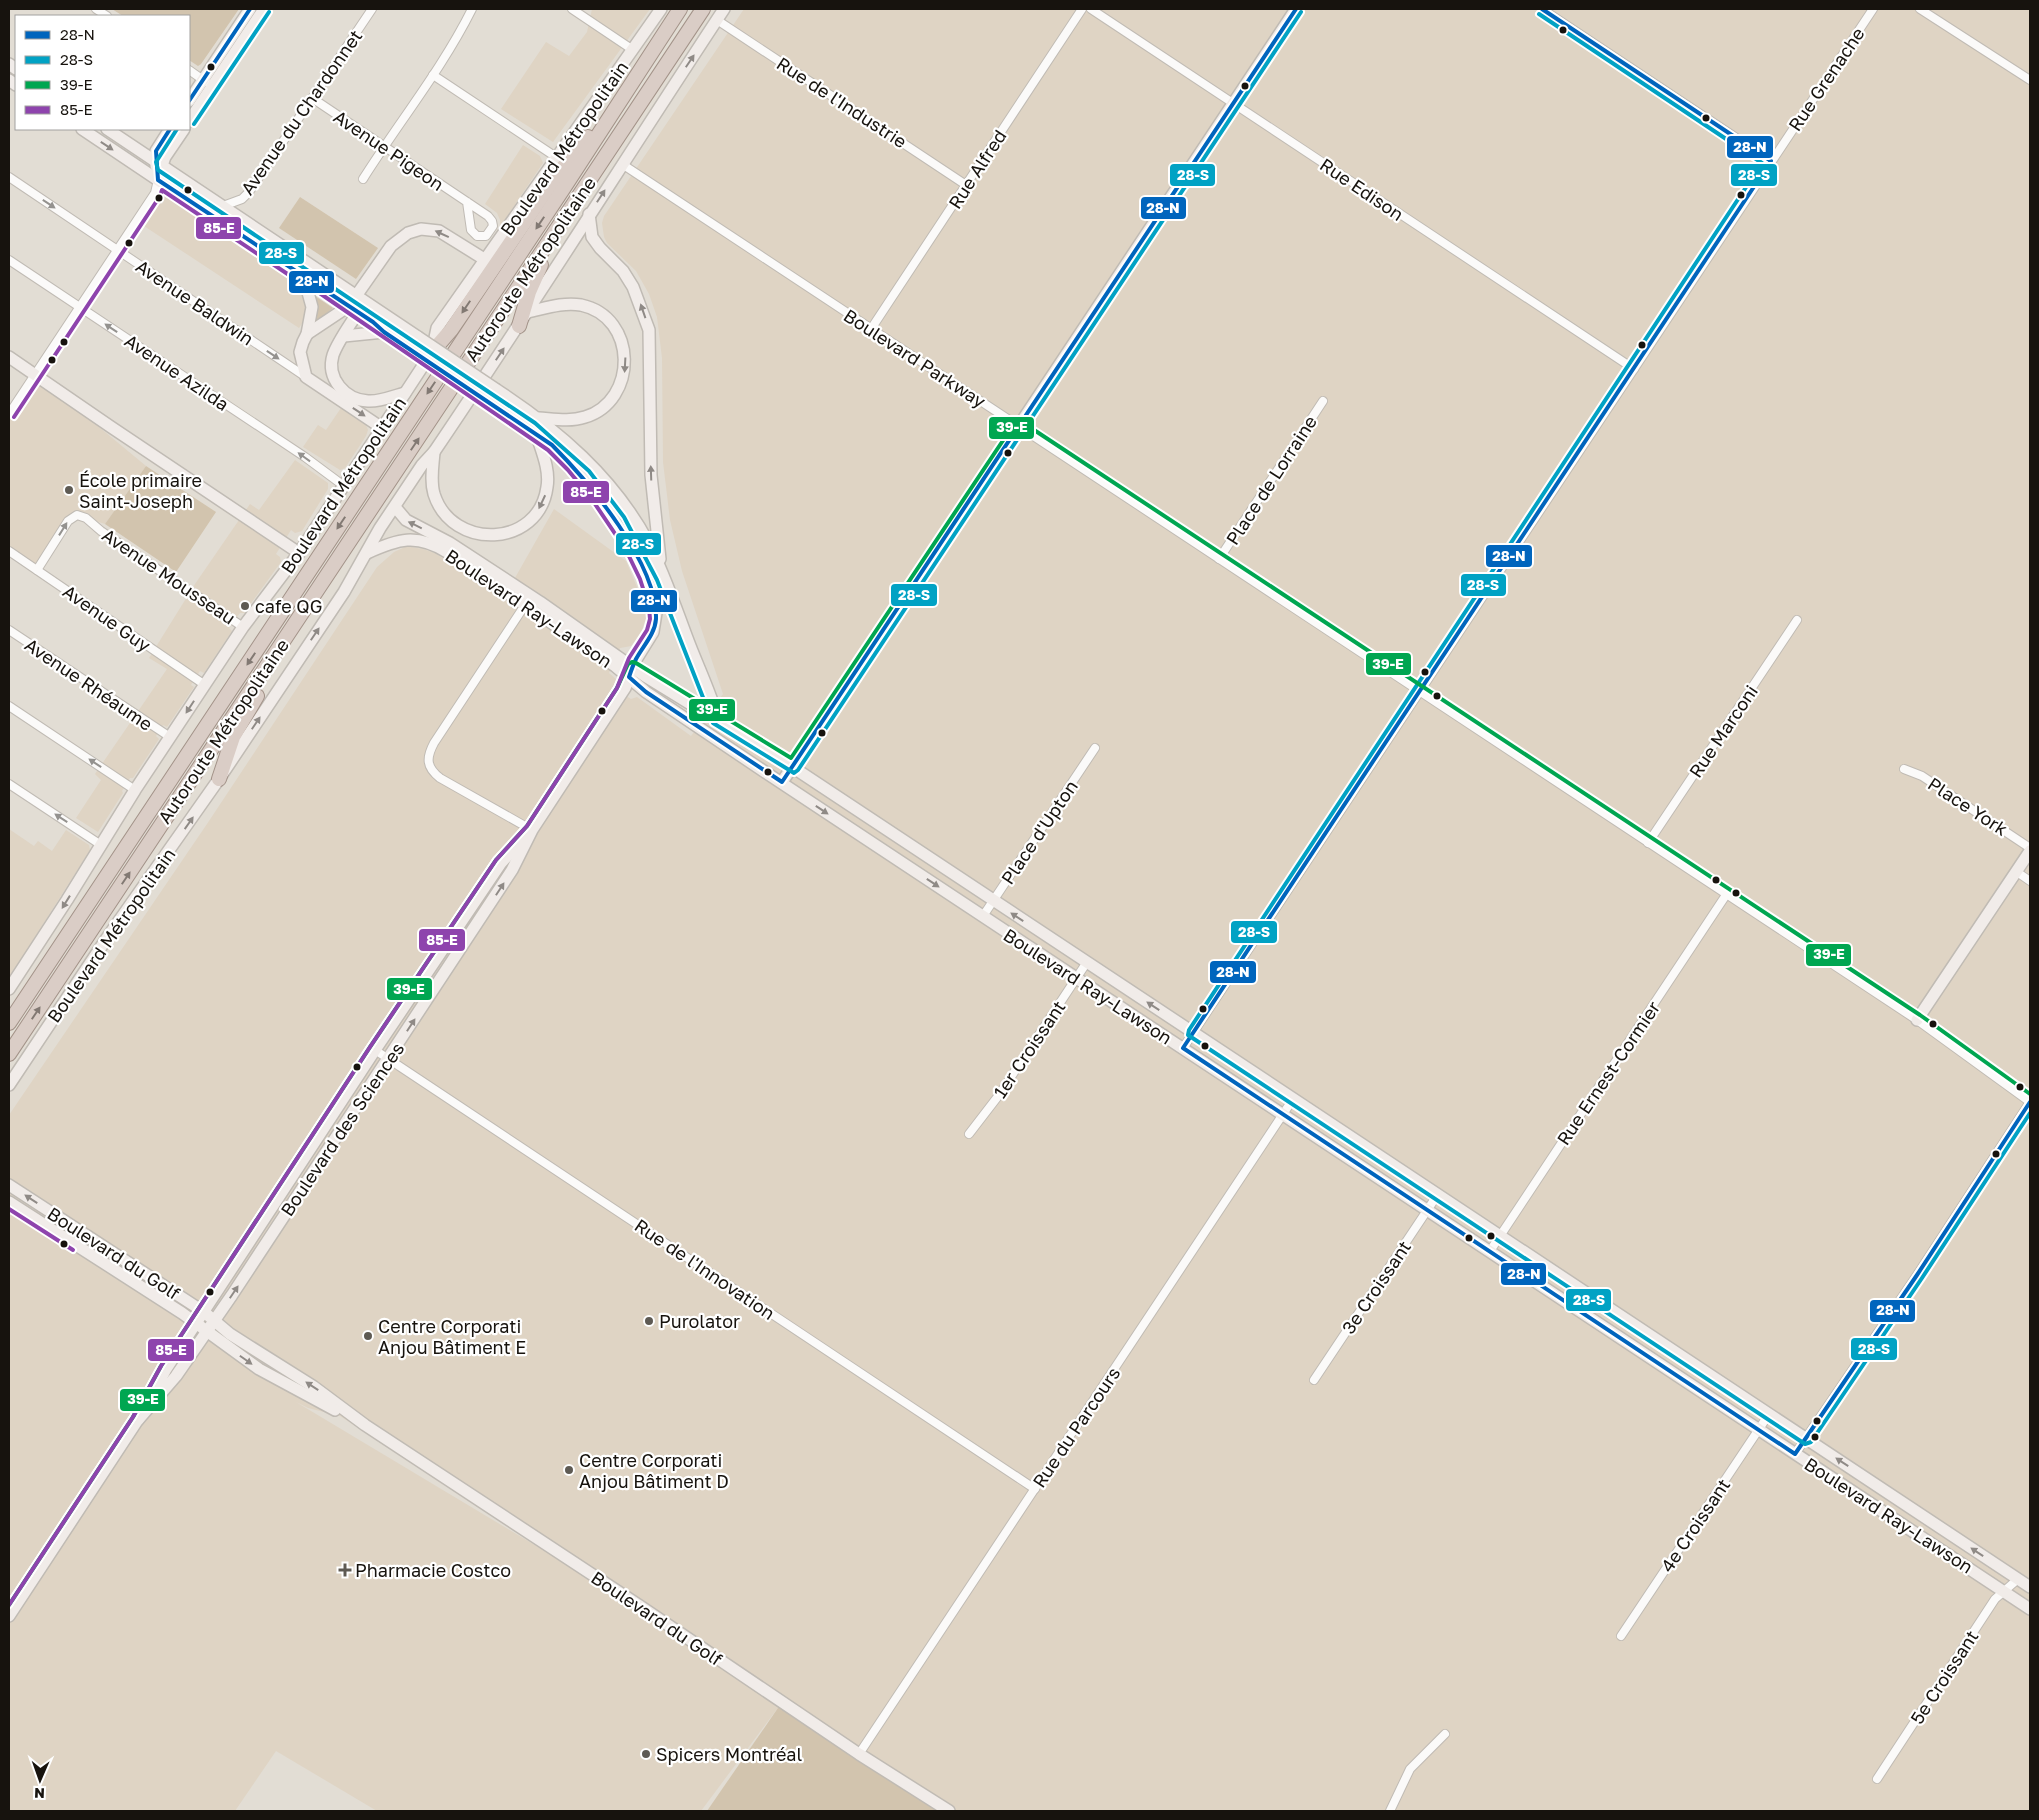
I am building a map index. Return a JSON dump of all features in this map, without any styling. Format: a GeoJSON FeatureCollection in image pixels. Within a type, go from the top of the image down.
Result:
{"type":"FeatureCollection","features":[{"type":"Feature","properties":{"kind":"highway","name":"Autoroute Métropolitaine"},"geometry":{"type":"LineString","coordinates":[[9,1023],[567,183],[680,9]]}},
{"type":"Feature","properties":{"kind":"highway","name":"Autoroute Métropolitaine"},"geometry":{"type":"LineString","coordinates":[[9,1054],[703,9]]}},
{"type":"Feature","properties":{"kind":"highway"},"geometry":{"type":"LineString","coordinates":[[432,352],[447,335],[556,176],[629,86]]}},
{"type":"Feature","properties":{"kind":"highway"},"geometry":{"type":"LineString","coordinates":[[518,326],[529,292],[556,230]]}},
{"type":"Feature","properties":{"kind":"highway"},"geometry":{"type":"LineString","coordinates":[[219,779],[233,737],[255,700],[283,642]]}},
{"type":"Feature","properties":{"kind":"street"},"geometry":{"type":"LineString","coordinates":[[190,120],[208,83],[250,9]]}},
{"type":"Feature","properties":{"kind":"street"},"geometry":{"type":"LineString","coordinates":[[190,100],[208,83],[264,9]]}},
{"type":"Feature","properties":{"kind":"street","name":"Avenue du Chardonnet"},"geometry":{"type":"LineString","coordinates":[[223,206],[238,201],[247,195],[372,9]]}},
{"type":"Feature","properties":{"kind":"street"},"geometry":{"type":"LineString","coordinates":[[363,179],[434,75],[472,9]]}},
{"type":"Feature","properties":{"kind":"street"},"geometry":{"type":"LineString","coordinates":[[573,9],[633,50]]}},
{"type":"Feature","properties":{"kind":"street","name":"Boulevard Métropolitain"},"geometry":{"type":"LineString","coordinates":[[9,989],[135,790],[243,627],[299,552],[432,352],[437,328],[661,9]]}},
{"type":"Feature","properties":{"kind":"street","name":"Boulevard Métropolitain"},"geometry":{"type":"LineString","coordinates":[[9,1085],[118,922],[219,779],[330,613],[395,506],[422,465],[434,452],[528,312],[589,214],[724,9]]}},
{"type":"Feature","properties":{"kind":"street","name":"Rue Alfred"},"geometry":{"type":"LineString","coordinates":[[871,329],[1082,9]]}},
{"type":"Feature","properties":{"kind":"street","name":"Rue Edison"},"geometry":{"type":"LineString","coordinates":[[1091,9],[1634,370]]}},
{"type":"Feature","properties":{"kind":"street"},"geometry":{"type":"LineString","coordinates":[[782,782],[1296,9]]}},
{"type":"Feature","properties":{"kind":"street"},"geometry":{"type":"LineString","coordinates":[[1542,9],[1771,161]]}},
{"type":"Feature","properties":{"kind":"street","name":"Rue Grenache"},"geometry":{"type":"LineString","coordinates":[[1183,1048],[1873,9]]}},
{"type":"Feature","properties":{"kind":"street"},"geometry":{"type":"LineString","coordinates":[[1920,9],[2030,80]]}},
{"type":"Feature","properties":{"kind":"street","name":"Rue de l'Industrie"},"geometry":{"type":"LineString","coordinates":[[717,20],[966,185]]}},
{"type":"Feature","properties":{"kind":"street"},"geometry":{"type":"LineString","coordinates":[[190,71],[208,83]]}},
{"type":"Feature","properties":{"kind":"street"},"geometry":{"type":"LineString","coordinates":[[434,75],[556,157]]}},
{"type":"Feature","properties":{"kind":"street","name":"Avenue Pigeon"},"geometry":{"type":"LineString","coordinates":[[312,98],[488,216],[492,220],[492,229],[486,236],[480,237],[473,232],[467,202]]}},
{"type":"Feature","properties":{"kind":"street","name":"Boulevard des Sciences"},"geometry":{"type":"LineString","coordinates":[[83,130],[304,278],[354,309],[384,332],[558,450],[596,494],[631,547],[648,582],[655,606],[656,620],[650,638],[623,691],[532,830],[512,870],[214,1321],[176,1376],[138,1420]]}},
{"type":"Feature","properties":{"kind":"street"},"geometry":{"type":"LineString","coordinates":[[109,130],[539,418],[580,453],[612,488],[638,525],[660,569],[701,675],[713,700],[718,719]]}},
{"type":"Feature","properties":{"kind":"street"},"geometry":{"type":"LineString","coordinates":[[9,414],[155,193],[159,163],[156,151],[169,130]]}},
{"type":"Feature","properties":{"kind":"street"},"geometry":{"type":"LineString","coordinates":[[159,163],[183,130]]}},
{"type":"Feature","properties":{"kind":"street","name":"Boulevard Parkway"},"geometry":{"type":"LineString","coordinates":[[622,164],[1917,1020],[2030,1102]]}},
{"type":"Feature","properties":{"kind":"street","name":"Avenue Baldwin"},"geometry":{"type":"LineString","coordinates":[[9,177],[382,428]]}},
{"type":"Feature","properties":{"kind":"street"},"geometry":{"type":"LineString","coordinates":[[589,214],[592,237],[623,271],[633,287],[649,330],[651,475],[660,569]]}},
{"type":"Feature","properties":{"kind":"street"},"geometry":{"type":"LineString","coordinates":[[405,393],[368,401],[344,392],[336,382],[332,365],[334,352],[344,336],[358,296],[396,240],[414,231],[428,229],[439,232],[484,259]]}},
{"type":"Feature","properties":{"kind":"street","name":"Avenue Azilda"},"geometry":{"type":"LineString","coordinates":[[9,260],[305,457],[344,486]]}},
{"type":"Feature","properties":{"kind":"street"},"geometry":{"type":"LineString","coordinates":[[304,278],[312,301],[312,314],[300,352],[306,377]]}},
{"type":"Feature","properties":{"kind":"street"},"geometry":{"type":"LineString","coordinates":[[528,312],[554,305],[568,304],[594,310],[607,319],[615,328],[621,340],[625,358],[625,370],[620,387],[603,408],[590,416],[577,419],[539,418]]}},
{"type":"Feature","properties":{"kind":"street"},"geometry":{"type":"LineString","coordinates":[[307,334],[354,309]]}},
{"type":"Feature","properties":{"kind":"street"},"geometry":{"type":"LineString","coordinates":[[344,336],[384,332]]}},
{"type":"Feature","properties":{"kind":"street"},"geometry":{"type":"LineString","coordinates":[[9,357],[111,428],[299,552]]}},
{"type":"Feature","properties":{"kind":"street","name":"Place de Lorraine"},"geometry":{"type":"LineString","coordinates":[[1219,559],[1323,401]]}},
{"type":"Feature","properties":{"kind":"street"},"geometry":{"type":"LineString","coordinates":[[434,452],[433,488],[438,504],[446,516],[468,531],[481,535],[499,535],[528,522],[544,500],[548,487],[548,474],[537,436]]}},
{"type":"Feature","properties":{"kind":"street","name":"Boulevard Ray-Lawson"},"geometry":{"type":"LineString","coordinates":[[395,506],[406,520],[439,536],[631,672],[718,719],[793,768],[2030,1587]]}},
{"type":"Feature","properties":{"kind":"street","name":"Avenue Mousseau"},"geometry":{"type":"LineString","coordinates":[[37,570],[68,521],[76,515],[81,516],[243,627]]}},
{"type":"Feature","properties":{"kind":"street","name":"Boulevard Ray-Lawson"},"geometry":{"type":"LineString","coordinates":[[367,553],[401,540],[415,539],[427,541],[528,600]]}},
{"type":"Feature","properties":{"kind":"street","name":"Avenue Guy"},"geometry":{"type":"LineString","coordinates":[[9,551],[205,685]]}},
{"type":"Feature","properties":{"kind":"street"},"geometry":{"type":"LineString","coordinates":[[528,600],[434,743],[428,758],[429,767],[440,778],[532,830]]}},
{"type":"Feature","properties":{"kind":"street","name":"Rue Marconi"},"geometry":{"type":"LineString","coordinates":[[1648,842],[1797,620]]}},
{"type":"Feature","properties":{"kind":"street","name":"Avenue Rhéaume"},"geometry":{"type":"LineString","coordinates":[[9,630],[170,737]]}},
{"type":"Feature","properties":{"kind":"street","name":"Boulevard Ray-Lawson"},"geometry":{"type":"LineString","coordinates":[[631,672],[646,692],[2030,1609]]}},
{"type":"Feature","properties":{"kind":"street"},"geometry":{"type":"LineString","coordinates":[[9,706],[135,790]]}},
{"type":"Feature","properties":{"kind":"street","name":"Place d'Upton"},"geometry":{"type":"LineString","coordinates":[[983,916],[1095,748]]}},
{"type":"Feature","properties":{"kind":"street","name":"Place York"},"geometry":{"type":"LineString","coordinates":[[1904,769],[1922,776],[2030,850]]}},
{"type":"Feature","properties":{"kind":"street"},"geometry":{"type":"LineString","coordinates":[[9,784],[101,845]]}},
{"type":"Feature","properties":{"kind":"street","name":"Boulevard des Sciences"},"geometry":{"type":"LineString","coordinates":[[9,1616],[138,1420],[166,1370],[375,1050],[501,863],[532,830]]}},
{"type":"Feature","properties":{"kind":"street"},"geometry":{"type":"LineString","coordinates":[[893,856],[903,841]]}},
{"type":"Feature","properties":{"kind":"street"},"geometry":{"type":"LineString","coordinates":[[1917,1020],[2030,850]]}},
{"type":"Feature","properties":{"kind":"street"},"geometry":{"type":"LineString","coordinates":[[2017,872],[2030,881]]}},
{"type":"Feature","properties":{"kind":"street","name":"Rue Ernest-Cormier"},"geometry":{"type":"LineString","coordinates":[[1490,1251],[1726,895]]}},
{"type":"Feature","properties":{"kind":"street","name":"1er Croissant"},"geometry":{"type":"LineString","coordinates":[[969,1134],[999,1094],[1087,962]]}},
{"type":"Feature","properties":{"kind":"street","name":"Rue de l'Innovation"},"geometry":{"type":"LineString","coordinates":[[375,1050],[1035,1489]]}},
{"type":"Feature","properties":{"kind":"street","name":"Rue du Parcours"},"geometry":{"type":"LineString","coordinates":[[859,1754],[1293,1099]]}},
{"type":"Feature","properties":{"kind":"street"},"geometry":{"type":"LineString","coordinates":[[1795,1454],[1912,1283],[2030,1102]]}},
{"type":"Feature","properties":{"kind":"street","name":"Boulevard du Golf"},"geometry":{"type":"LineString","coordinates":[[9,1185],[204,1312],[254,1350],[314,1387],[365,1426],[640,1606],[859,1754],[949,1811]]}},
{"type":"Feature","properties":{"kind":"street","name":"3e Croissant"},"geometry":{"type":"LineString","coordinates":[[1314,1380],[1438,1194]]}},
{"type":"Feature","properties":{"kind":"street","name":"Boulevard du Golf"},"geometry":{"type":"LineString","coordinates":[[9,1202],[196,1324],[259,1368],[365,1426]]}},
{"type":"Feature","properties":{"kind":"street","name":"4e Croissant"},"geometry":{"type":"LineString","coordinates":[[1621,1636],[1769,1414]]}},
{"type":"Feature","properties":{"kind":"street","name":"5e Croissant"},"geometry":{"type":"LineString","coordinates":[[1877,1779],[1995,1600],[2018,1579]]}},
{"type":"Feature","properties":{"kind":"street"},"geometry":{"type":"LineString","coordinates":[[1390,1811],[1410,1769],[1445,1734]]}},
{"type":"Feature","properties":{"kind":"shaded area"},"geometry":{"type":"Polygon","coordinates":[[[112,9],[239,9],[198,66],[190,61],[190,15],[121,15],[112,9]]]}},
{"type":"Feature","properties":{"kind":"shaded area"},"geometry":{"type":"Polygon","coordinates":[[[592,9],[650,9],[553,142],[501,109],[546,42],[569,56],[587,32],[592,9]]]}},
{"type":"Feature","properties":{"kind":"shaded area"},"geometry":{"type":"Polygon","coordinates":[[[744,9],[2030,9],[2030,1811],[940,1811],[780,1705],[701,1811],[377,1811],[276,1751],[235,1811],[9,1811],[9,1115],[209,821],[377,567],[394,552],[405,547],[411,547],[435,553],[503,599],[554,509],[626,561],[645,606],[646,618],[641,633],[631,646],[620,648],[609,673],[616,679],[613,688],[631,699],[637,697],[691,736],[723,694],[682,571],[670,520],[663,462],[662,358],[657,317],[649,294],[636,271],[607,243],[602,223],[604,216],[744,9]],[[296,1402],[558,1559],[340,1416],[308,1408],[296,1402]]]}},
{"type":"Feature","properties":{"kind":"shaded area"},"geometry":{"type":"Polygon","coordinates":[[[523,145],[540,156],[543,163],[500,227],[497,213],[485,204],[523,145]]]}},
{"type":"Feature","properties":{"kind":"shaded area"},"geometry":{"type":"Polygon","coordinates":[[[164,197],[297,285],[303,293],[306,308],[303,322],[299,328],[144,226],[159,203],[162,204],[164,197]]]}},
{"type":"Feature","properties":{"kind":"shaded area"},"geometry":{"type":"Polygon","coordinates":[[[300,197],[378,248],[356,279],[279,228],[300,197]]]}},
{"type":"Feature","properties":{"kind":"shaded area"},"geometry":{"type":"Polygon","coordinates":[[[315,296],[333,308],[314,324],[317,310],[315,296]]]}},
{"type":"Feature","properties":{"kind":"shaded area","name":"École primaire Saint-Joseph"},"geometry":{"type":"Polygon","coordinates":[[[35,374],[146,466],[105,524],[77,515],[37,570],[9,551],[9,414],[35,374]]]}},
{"type":"Feature","properties":{"kind":"shaded area"},"geometry":{"type":"Polygon","coordinates":[[[341,408],[366,425],[368,430],[345,468],[340,470],[303,447],[318,425],[326,430],[341,408]]]}},
{"type":"Feature","properties":{"kind":"shaded area"},"geometry":{"type":"Polygon","coordinates":[[[295,460],[328,483],[328,489],[302,531],[295,533],[291,530],[276,554],[280,557],[281,562],[244,613],[240,613],[229,628],[232,631],[204,673],[200,671],[191,685],[194,687],[167,727],[163,725],[156,736],[159,739],[133,778],[130,778],[122,791],[123,793],[98,832],[76,818],[101,780],[95,774],[167,669],[149,658],[195,584],[250,504],[259,510],[295,460]]]}},
{"type":"Feature","properties":{"kind":"shaded area"},"geometry":{"type":"Polygon","coordinates":[[[146,466],[216,512],[176,572],[105,524],[146,466]]]}},
{"type":"Feature","properties":{"kind":"shaded area"},"geometry":{"type":"Polygon","coordinates":[[[9,829],[34,846],[38,841],[52,851],[66,830],[89,845],[90,850],[9,978],[9,829]]]}},
{"type":"Feature","properties":{"kind":"shaded area"},"geometry":{"type":"Polygon","coordinates":[[[780,1705],[949,1811],[707,1811],[780,1705]]]}},
{"type":"Feature","properties":{"kind":"transit line","name":"28-N"},"geometry":{"type":"LineString","coordinates":[[190,99],[250,9]]}},
{"type":"Feature","properties":{"kind":"transit line","name":"28-N"},"geometry":{"type":"LineString","coordinates":[[169,130],[156,151],[158,180],[373,322],[384,332],[552,445],[584,480],[619,525],[646,574],[654,597],[655,624],[651,635],[636,659],[629,677],[646,692],[782,782],[1296,9]]}},
{"type":"Feature","properties":{"kind":"transit line","name":"28-N"},"geometry":{"type":"LineString","coordinates":[[1542,9],[1771,161],[1183,1048],[1795,1454],[1917,1275],[2030,1102]]}},
{"type":"Feature","properties":{"kind":"transit line","name":"28-S"},"geometry":{"type":"LineString","coordinates":[[194,124],[269,12]]}},
{"type":"Feature","properties":{"kind":"transit line","name":"28-S"},"geometry":{"type":"LineString","coordinates":[[176,130],[156,162],[158,170],[535,423],[589,471],[624,517],[657,580],[713,723],[794,773],[798,770],[1301,12]]}},
{"type":"Feature","properties":{"kind":"transit line","name":"28-S"},"geometry":{"type":"LineString","coordinates":[[1539,14],[1762,163],[1189,1030],[1188,1035],[1805,1444],[1811,1442],[1922,1278],[2030,1113]]}},
{"type":"Feature","properties":{"kind":"transit line","name":"85-E"},"geometry":{"type":"LineString","coordinates":[[9,1605],[133,1417],[161,1366],[370,1047],[496,860],[527,826],[617,688],[629,658],[647,630],[650,619],[649,607],[640,579],[626,550],[591,498],[568,470],[548,450],[318,292],[301,283],[162,190],[160,196],[14,417]]}},
{"type":"Feature","properties":{"kind":"transit line","name":"39-E"},"geometry":{"type":"LineString","coordinates":[[9,1605],[133,1417],[161,1366],[370,1047],[496,860],[527,826],[617,688],[628,664],[636,663],[791,758],[1014,424],[1018,421],[1920,1015],[2030,1094]]}},
{"type":"Feature","properties":{"kind":"transit line","name":"85-E"},"geometry":{"type":"LineString","coordinates":[[9,1209],[73,1250]]}},
{"type":"Feature","properties":{"kind":"place","name":"École primaire Saint-Joseph"},"geometry":{"type":"Point","coordinates":[69,490]}},
{"type":"Feature","properties":{"kind":"place","name":"cafe QG"},"geometry":{"type":"Point","coordinates":[245,606]}},
{"type":"Feature","properties":{"kind":"place","name":"Purolator"},"geometry":{"type":"Point","coordinates":[649,1321]}},
{"type":"Feature","properties":{"kind":"place","name":"Centre Corporati Anjou Bâtiment E"},"geometry":{"type":"Point","coordinates":[368,1336]}},
{"type":"Feature","properties":{"kind":"place","name":"Centre Corporati Anjou Bâtiment D"},"geometry":{"type":"Point","coordinates":[569,1470]}},
{"type":"Feature","properties":{"kind":"place","name":"Pharmacie Costco"},"geometry":{"type":"Point","coordinates":[345,1570]}},
{"type":"Feature","properties":{"kind":"place","name":"Spicers Montréal"},"geometry":{"type":"Point","coordinates":[646,1754]}}]}
